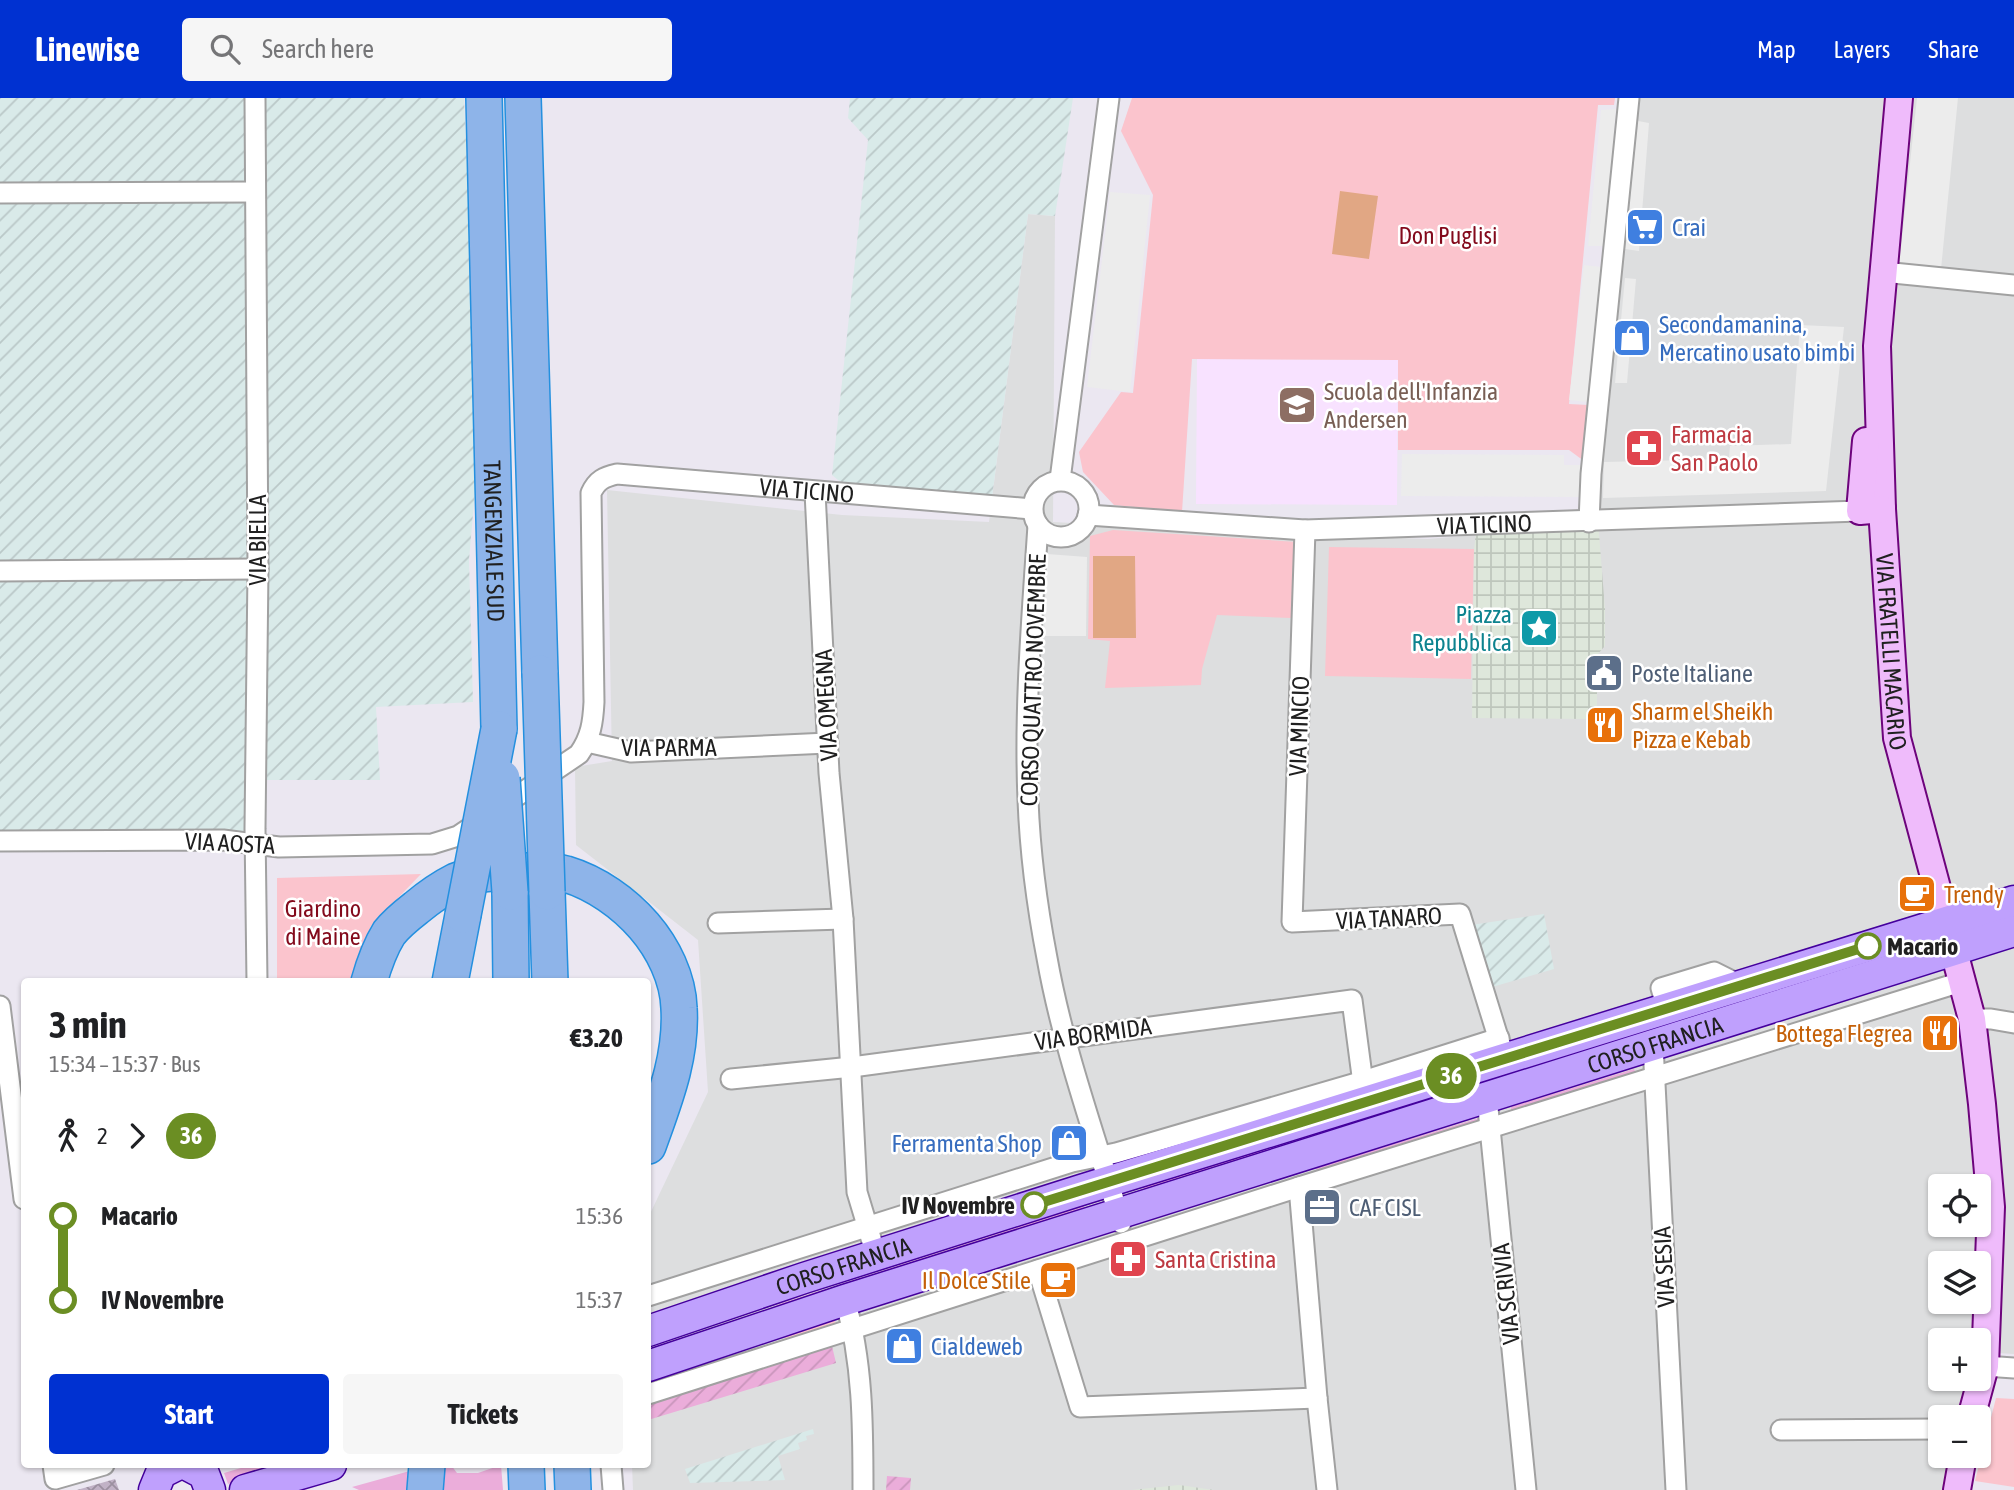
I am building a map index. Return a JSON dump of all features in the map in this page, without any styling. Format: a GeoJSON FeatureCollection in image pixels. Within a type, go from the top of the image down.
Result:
{"type":"FeatureCollection","features":[{"type":"Feature","properties":{"kind":"highway","name":"TANGENZIALE SUD"},"geometry":{"type":"LineString","coordinates":[[484,98],[499,729],[510,892],[511,978]]}},
{"type":"Feature","properties":{"kind":"highway","name":"TANGENZIALE SUD"},"geometry":{"type":"LineString","coordinates":[[523,98],[550,978]]}},
{"type":"Feature","properties":{"kind":"highway"},"geometry":{"type":"LineString","coordinates":[[451,978],[499,729]]}},
{"type":"Feature","properties":{"kind":"highway"},"geometry":{"type":"LineString","coordinates":[[370,978],[376,955],[391,930],[428,898],[455,881],[488,873],[546,871],[565,874],[619,901],[637,918],[663,951],[676,986],[680,1007],[675,1062],[669,1088],[651,1138]]}},
{"type":"Feature","properties":{"kind":"highway"},"geometry":{"type":"LineString","coordinates":[[425,1490],[427,1468]]}},
{"type":"Feature","properties":{"kind":"main road","name":"CORSO FRANCIA"},"geometry":{"type":"LineString","coordinates":[[651,1365],[1119,1213],[1300,1177],[1487,1098],[1653,1045],[1949,936],[2014,901]]}},
{"type":"Feature","properties":{"kind":"main road","name":"CORSO FRANCIA"},"geometry":{"type":"LineString","coordinates":[[651,1330],[744,1299],[871,1241],[1502,1049],[1667,1009],[1742,986],[1949,936],[2014,931]]}},
{"type":"Feature","properties":{"kind":"main road"},"geometry":{"type":"LineString","coordinates":[[245,1490],[321,1468]]}},
{"type":"Feature","properties":{"kind":"street","name":"VIA BIELLA"},"geometry":{"type":"LineString","coordinates":[[254,98],[258,569],[255,844],[257,978]]}},
{"type":"Feature","properties":{"kind":"street"},"geometry":{"type":"LineString","coordinates":[[1060,480],[1108,98]]}},
{"type":"Feature","properties":{"kind":"street"},"geometry":{"type":"LineString","coordinates":[[1589,522],[1591,474],[1629,98]]}},
{"type":"Feature","properties":{"kind":"street","name":"VIA FRATELLI MACARIO"},"geometry":{"type":"LineString","coordinates":[[1899,98],[1877,346],[1871,510],[1897,738],[1972,1019],[1991,1206],[1986,1328]]}},
{"type":"Feature","properties":{"kind":"street"},"geometry":{"type":"LineString","coordinates":[[0,193],[256,192]]}},
{"type":"Feature","properties":{"kind":"street"},"geometry":{"type":"LineString","coordinates":[[1883,272],[2014,285]]}},
{"type":"Feature","properties":{"kind":"street","name":"VIA TICINO"},"geometry":{"type":"LineString","coordinates":[[587,742],[593,723],[594,702],[591,493],[595,484],[605,476],[617,474],[815,492],[1035,517]]}},
{"type":"Feature","properties":{"kind":"street"},"geometry":{"type":"LineString","coordinates":[[1060,480],[1076,485],[1087,498],[1088,515],[1085,523],[1071,535],[1053,536],[1035,517],[1037,493],[1051,482],[1060,480]]}},
{"type":"Feature","properties":{"kind":"street","name":"VIA OMEGNA"},"geometry":{"type":"LineString","coordinates":[[815,492],[828,743],[852,1067],[857,1192],[871,1241]]}},
{"type":"Feature","properties":{"kind":"street","name":"VIA TICINO"},"geometry":{"type":"LineString","coordinates":[[1088,515],[1305,530],[1871,510]]}},
{"type":"Feature","properties":{"kind":"street","name":"CORSO QUATTRO NOVEMBRE"},"geometry":{"type":"LineString","coordinates":[[1035,517],[1027,710],[1028,802],[1037,896],[1045,946],[1066,1038],[1127,1242]]}},
{"type":"Feature","properties":{"kind":"street","name":"VIA MINCIO"},"geometry":{"type":"LineString","coordinates":[[1292,922],[1305,530]]}},
{"type":"Feature","properties":{"kind":"street"},"geometry":{"type":"LineString","coordinates":[[0,571],[258,569]]}},
{"type":"Feature","properties":{"kind":"street","name":"VIA PARMA"},"geometry":{"type":"LineString","coordinates":[[458,836],[579,754],[587,742],[631,752],[828,743]]}},
{"type":"Feature","properties":{"kind":"street","name":"VIA AOSTA"},"geometry":{"type":"LineString","coordinates":[[0,841],[223,840],[279,847],[432,844],[458,836]]}},
{"type":"Feature","properties":{"kind":"street","name":"VIA TANARO"},"geometry":{"type":"LineString","coordinates":[[1292,922],[1460,914],[1502,1049]]}},
{"type":"Feature","properties":{"kind":"street"},"geometry":{"type":"LineString","coordinates":[[718,923],[842,919]]}},
{"type":"Feature","properties":{"kind":"street","name":"CORSO FRANCIA"},"geometry":{"type":"LineString","coordinates":[[651,1393],[1127,1242],[1300,1177],[1489,1128],[1961,982]]}},
{"type":"Feature","properties":{"kind":"street","name":"VIA BORMIDA"},"geometry":{"type":"LineString","coordinates":[[731,1079],[852,1067],[1352,1000],[1364,1092]]}},
{"type":"Feature","properties":{"kind":"street"},"geometry":{"type":"LineString","coordinates":[[0,1006],[21,1178]]}},
{"type":"Feature","properties":{"kind":"street"},"geometry":{"type":"LineString","coordinates":[[1972,1019],[2014,1023]]}},
{"type":"Feature","properties":{"kind":"street","name":"VIA SESIA"},"geometry":{"type":"LineString","coordinates":[[1653,1045],[1676,1490]]}},
{"type":"Feature","properties":{"kind":"street","name":"VIA SCRIVIA"},"geometry":{"type":"LineString","coordinates":[[1487,1098],[1526,1490]]}},
{"type":"Feature","properties":{"kind":"street"},"geometry":{"type":"LineString","coordinates":[[1300,1177],[1327,1490]]}},
{"type":"Feature","properties":{"kind":"street","name":"CORSO FRANCIA"},"geometry":{"type":"LineString","coordinates":[[651,1295],[735,1269],[871,1241]]}},
{"type":"Feature","properties":{"kind":"street","name":"CORSO FRANCIA"},"geometry":{"type":"LineString","coordinates":[[735,1269],[744,1299]]}},
{"type":"Feature","properties":{"kind":"street"},"geometry":{"type":"LineString","coordinates":[[1038,1270],[1080,1408],[1317,1398]]}},
{"type":"Feature","properties":{"kind":"street"},"geometry":{"type":"LineString","coordinates":[[845,1300],[854,1330],[863,1426],[863,1490]]}},
{"type":"Feature","properties":{"kind":"street"},"geometry":{"type":"LineString","coordinates":[[1991,1366],[2014,1368]]}},
{"type":"Feature","properties":{"kind":"street"},"geometry":{"type":"LineString","coordinates":[[1781,1430],[1928,1429]]}},
{"type":"Feature","properties":{"kind":"street"},"geometry":{"type":"LineString","coordinates":[[54,1472],[83,1468]]}},
{"type":"Feature","properties":{"kind":"street"},"geometry":{"type":"LineString","coordinates":[[611,1468],[613,1490]]}},
{"type":"Feature","properties":{"kind":"street"},"geometry":{"type":"LineString","coordinates":[[1957,1490],[1962,1468]]}},
{"type":"Feature","properties":{"kind":"shaded area"},"geometry":{"type":"Polygon","coordinates":[[[0,98],[464,98],[474,328],[476,479],[469,560],[473,702],[376,707],[380,780],[262,780],[259,837],[0,838],[0,98]]]}},
{"type":"Feature","properties":{"kind":"shaded area"},"geometry":{"type":"Polygon","coordinates":[[[850,98],[1073,98],[1055,216],[1028,214],[992,498],[854,488],[832,475],[868,140],[848,118],[850,98]]]}},
{"type":"Feature","properties":{"kind":"shaded area"},"geometry":{"type":"Polygon","coordinates":[[[1634,98],[2014,98],[2014,1354],[1997,1353],[1991,1349],[1991,1328],[1928,1328],[1928,1391],[1963,1391],[1962,1405],[1928,1405],[1928,1468],[1952,1468],[1949,1490],[633,1490],[632,1468],[651,1468],[651,1212],[708,1092],[698,940],[576,845],[575,767],[612,761],[607,490],[842,515],[989,522],[1028,214],[1055,216],[1053,522],[1428,539],[1593,525],[1634,98]]]}},
{"type":"Feature","properties":{"kind":"shaded area"},"geometry":{"type":"Polygon","coordinates":[[[1917,98],[1958,98],[1941,269],[1899,266],[1917,98]]]}},
{"type":"Feature","properties":{"kind":"shaded area"},"geometry":{"type":"Polygon","coordinates":[[[1616,109],[1605,246],[1588,246],[1601,110],[1616,109]]]}},
{"type":"Feature","properties":{"kind":"shaded area"},"geometry":{"type":"Polygon","coordinates":[[[1638,121],[1649,123],[1639,251],[1625,249],[1638,121]]]}},
{"type":"Feature","properties":{"kind":"shaded area"},"geometry":{"type":"Polygon","coordinates":[[[1340,191],[1378,196],[1369,259],[1332,254],[1340,191]]]}},
{"type":"Feature","properties":{"kind":"shaded area"},"geometry":{"type":"Polygon","coordinates":[[[1110,192],[1150,195],[1130,392],[1087,387],[1110,192]]]}},
{"type":"Feature","properties":{"kind":"shaded area"},"geometry":{"type":"Polygon","coordinates":[[[1584,265],[1601,267],[1587,402],[1569,400],[1584,265]]]}},
{"type":"Feature","properties":{"kind":"shaded area"},"geometry":{"type":"Polygon","coordinates":[[[1625,278],[1636,279],[1627,383],[1615,383],[1625,278]]]}},
{"type":"Feature","properties":{"kind":"shaded area"},"geometry":{"type":"Polygon","coordinates":[[[1800,325],[1844,327],[1826,491],[1603,498],[1604,462],[1729,459],[1730,446],[1791,444],[1800,325]]]}},
{"type":"Feature","properties":{"kind":"shaded area","name":"Scuola dell'Infanzia Andersen"},"geometry":{"type":"Polygon","coordinates":[[[1197,359],[1398,360],[1397,505],[1196,504],[1197,359]]]}},
{"type":"Feature","properties":{"kind":"shaded area"},"geometry":{"type":"Polygon","coordinates":[[[1402,454],[1564,455],[1564,465],[1583,465],[1583,497],[1401,496],[1402,454]]]}},
{"type":"Feature","properties":{"kind":"shaded area","name":"Piazza Repubblica"},"geometry":{"type":"Polygon","coordinates":[[[1598,521],[1605,646],[1597,655],[1597,719],[1472,718],[1474,549],[1477,525],[1598,521]]]}},
{"type":"Feature","properties":{"kind":"shaded area"},"geometry":{"type":"Polygon","coordinates":[[[1047,554],[1087,557],[1086,636],[1044,636],[1047,554]]]}},
{"type":"Feature","properties":{"kind":"shaded area"},"geometry":{"type":"Polygon","coordinates":[[[1093,556],[1135,556],[1136,638],[1093,638],[1093,556]]]}},
{"type":"Feature","properties":{"kind":"shaded area"},"geometry":{"type":"Polygon","coordinates":[[[1544,914],[1554,969],[1492,987],[1471,925],[1544,914]]]}},
{"type":"Feature","properties":{"kind":"shaded area"},"geometry":{"type":"Polygon","coordinates":[[[1921,949],[1145,1192],[1143,1187],[1787,984],[1921,949]]]}},
{"type":"Feature","properties":{"kind":"shaded area"},"geometry":{"type":"Polygon","coordinates":[[[1634,1069],[1636,1073],[1511,1111],[1511,1107],[1634,1069]]]}},
{"type":"Feature","properties":{"kind":"shaded area"},"geometry":{"type":"Polygon","coordinates":[[[1479,1118],[1484,1121],[1318,1174],[1316,1168],[1479,1118]]]}},
{"type":"Feature","properties":{"kind":"shaded area"},"geometry":{"type":"Polygon","coordinates":[[[1084,1206],[1085,1211],[713,1332],[782,1303],[1084,1206]]]}},
{"type":"Feature","properties":{"kind":"shaded area"},"geometry":{"type":"Polygon","coordinates":[[[832,1346],[836,1363],[651,1419],[651,1400],[832,1346]]]}},
{"type":"Feature","properties":{"kind":"shaded area"},"geometry":{"type":"Polygon","coordinates":[[[813,1429],[814,1434],[806,1436],[807,1440],[798,1443],[800,1449],[778,1456],[785,1480],[690,1483],[685,1469],[813,1429]]]}},
{"type":"Feature","properties":{"kind":"shaded area"},"geometry":{"type":"Polygon","coordinates":[[[241,1468],[279,1468],[228,1484],[224,1473],[241,1468]]]}},
{"type":"Feature","properties":{"kind":"shaded area"},"geometry":{"type":"Polygon","coordinates":[[[442,1468],[453,1468],[457,1473],[478,1473],[501,1468],[503,1490],[437,1490],[442,1468]]]}},
{"type":"Feature","properties":{"kind":"shaded area"},"geometry":{"type":"Polygon","coordinates":[[[417,1469],[416,1490],[359,1490],[352,1487],[417,1469]]]}},
{"type":"Feature","properties":{"kind":"shaded area"},"geometry":{"type":"Polygon","coordinates":[[[887,1476],[911,1478],[910,1490],[886,1490],[887,1476]]]}},
{"type":"Feature","properties":{"kind":"shaded area"},"geometry":{"type":"Polygon","coordinates":[[[115,1479],[119,1490],[77,1490],[115,1479]]]}},
{"type":"Feature","properties":{"kind":"shaded area"},"geometry":{"type":"Polygon","coordinates":[[[1179,1485],[1214,1490],[1131,1490],[1141,1489],[1179,1485]]]}},
{"type":"Feature","properties":{"kind":"green space","name":"Don Puglisi"},"geometry":{"type":"Polygon","coordinates":[[[1132,98],[1615,98],[1614,105],[1598,105],[1569,404],[1588,405],[1584,461],[1569,450],[1398,450],[1398,360],[1192,359],[1182,512],[1114,505],[1083,472],[1079,452],[1121,392],[1133,393],[1153,195],[1121,131],[1132,98]]]}},
{"type":"Feature","properties":{"kind":"green space"},"geometry":{"type":"Polygon","coordinates":[[[1113,530],[1297,542],[1291,618],[1217,615],[1202,669],[1201,685],[1105,688],[1110,641],[1088,639],[1090,536],[1113,530]]]}},
{"type":"Feature","properties":{"kind":"green space"},"geometry":{"type":"Polygon","coordinates":[[[1329,547],[1474,549],[1471,679],[1325,676],[1329,547]]]}},
{"type":"Feature","properties":{"kind":"green space","name":"Giardino di Maine"},"geometry":{"type":"Polygon","coordinates":[[[421,874],[371,926],[352,978],[277,978],[277,878],[421,874]]]}},
{"type":"Feature","properties":{"kind":"green space"},"geometry":{"type":"Polygon","coordinates":[[[833,1316],[839,1333],[788,1349],[784,1333],[833,1316]]]}},
{"type":"Feature","properties":{"kind":"green space"},"geometry":{"type":"Polygon","coordinates":[[[1996,1398],[2014,1399],[2014,1487],[1975,1481],[1978,1468],[1991,1468],[1991,1418],[1996,1398]]]}},
{"type":"Feature","properties":{"kind":"bus line","name":"36"},"geometry":{"type":"LineString","coordinates":[[1034,1205],[1868,946]]}},
{"type":"Feature","properties":{"kind":"place","name":"Crai"},"geometry":{"type":"Point","coordinates":[1645,227]}},
{"type":"Feature","properties":{"kind":"place","name":"Secondamanina, Mercatino usato bimbi"},"geometry":{"type":"Point","coordinates":[1632,338]}},
{"type":"Feature","properties":{"kind":"place","name":"Scuola dell'Infanzia Andersen"},"geometry":{"type":"Point","coordinates":[1297,405]}},
{"type":"Feature","properties":{"kind":"place","name":"Farmacia San Paolo"},"geometry":{"type":"Point","coordinates":[1644,448]}},
{"type":"Feature","properties":{"kind":"place","name":"Piazza Repubblica"},"geometry":{"type":"Point","coordinates":[1539,628]}},
{"type":"Feature","properties":{"kind":"place","name":"Poste Italiane"},"geometry":{"type":"Point","coordinates":[1604,673]}},
{"type":"Feature","properties":{"kind":"place","name":"Sharm el Sheikh Pizza e Kebab"},"geometry":{"type":"Point","coordinates":[1605,725]}},
{"type":"Feature","properties":{"kind":"place","name":"Trendy"},"geometry":{"type":"Point","coordinates":[1917,894]}},
{"type":"Feature","properties":{"kind":"place","name":"Macario"},"geometry":{"type":"Point","coordinates":[1868,946]}},
{"type":"Feature","properties":{"kind":"place","name":"Bottega Flegrea"},"geometry":{"type":"Point","coordinates":[1940,1033]}},
{"type":"Feature","properties":{"kind":"place","name":"Ferramenta Shop"},"geometry":{"type":"Point","coordinates":[1069,1143]}},
{"type":"Feature","properties":{"kind":"place","name":"IV Novembre"},"geometry":{"type":"Point","coordinates":[1034,1205]}},
{"type":"Feature","properties":{"kind":"place","name":"CAF CISL"},"geometry":{"type":"Point","coordinates":[1322,1207]}},
{"type":"Feature","properties":{"kind":"place","name":"Santa Cristina"},"geometry":{"type":"Point","coordinates":[1128,1259]}},
{"type":"Feature","properties":{"kind":"place","name":"Il Dolce Stile"},"geometry":{"type":"Point","coordinates":[1058,1280]}},
{"type":"Feature","properties":{"kind":"place","name":"Cialdeweb"},"geometry":{"type":"Point","coordinates":[904,1346]}}]}
